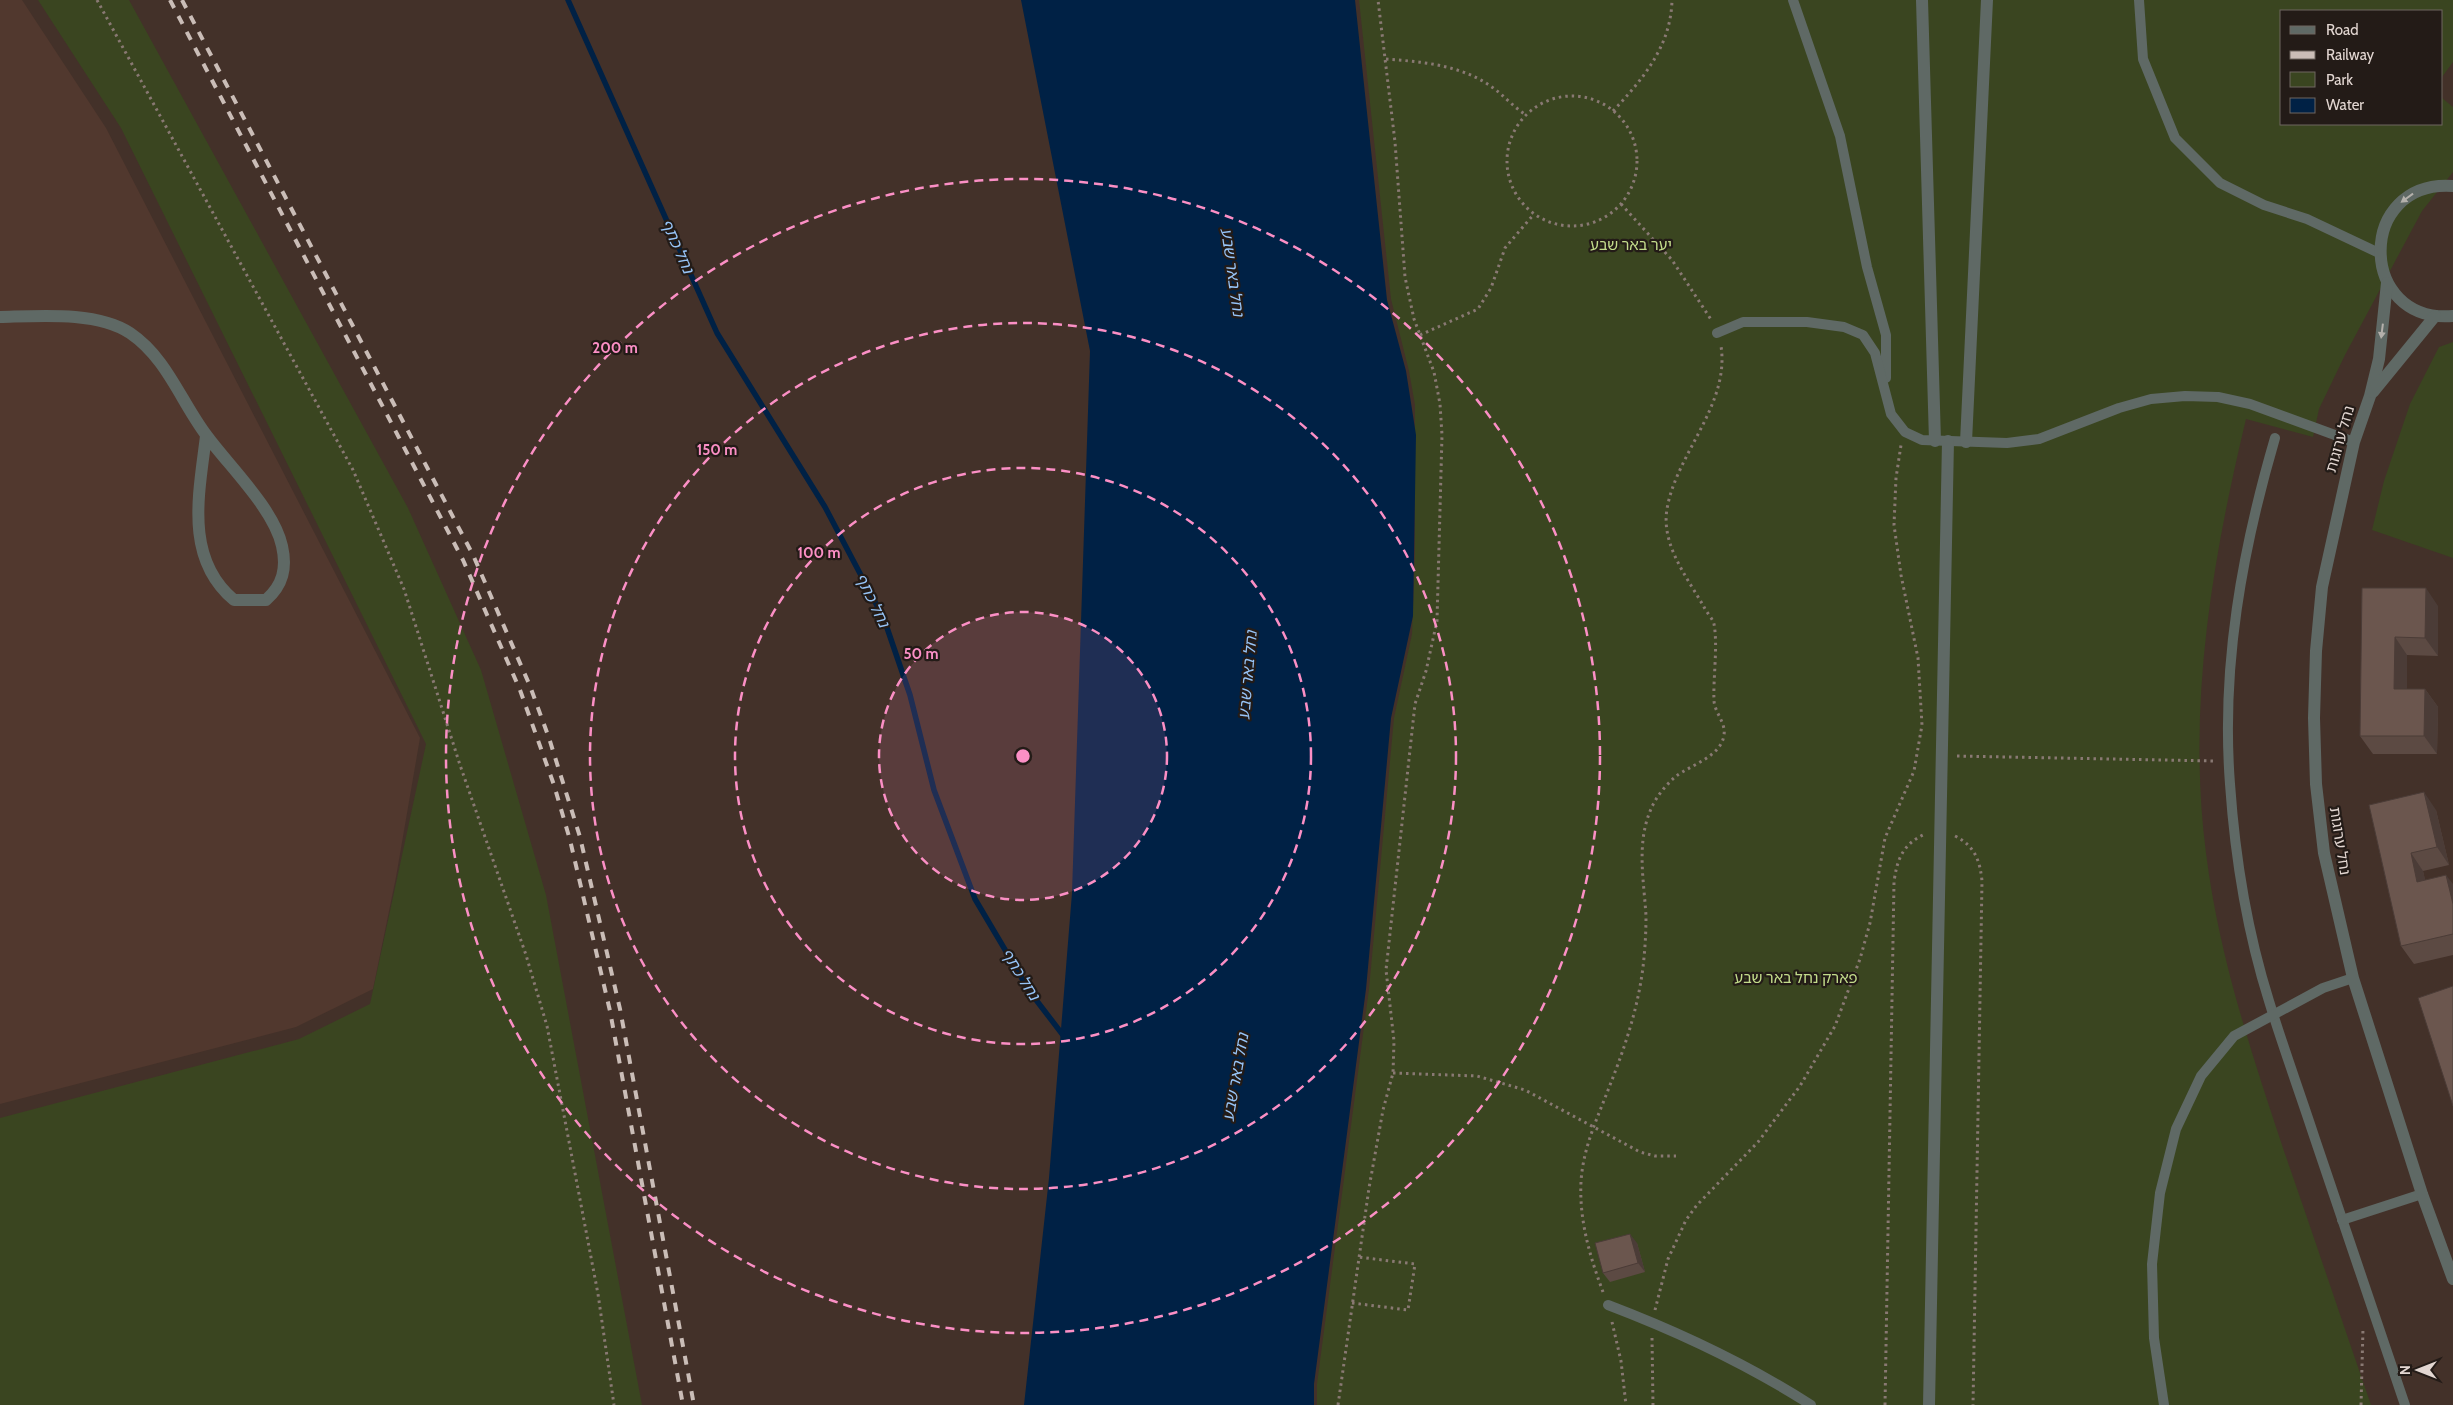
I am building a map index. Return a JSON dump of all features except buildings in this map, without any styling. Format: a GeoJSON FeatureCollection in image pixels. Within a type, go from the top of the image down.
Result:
{"type":"FeatureCollection","features":[{"type":"Feature","properties":{"kind":"street"},"geometry":{"type":"LineString","coordinates":[[1922,0],[1935,441]]}},
{"type":"Feature","properties":{"kind":"street"},"geometry":{"type":"LineString","coordinates":[[1966,442],[1987,0]]}},
{"type":"Feature","properties":{"kind":"street"},"geometry":{"type":"LineString","coordinates":[[2453,186],[2424,189],[2398,206],[2382,232],[2380,253],[2380,263],[2388,283],[2399,298],[2409,306],[2434,316],[2453,316]]}},
{"type":"Feature","properties":{"kind":"street","name":"נחל ערוגות"},"geometry":{"type":"LineString","coordinates":[[2388,283],[2378,359],[2370,396],[2354,442],[2322,587],[2316,651],[2314,718],[2316,784],[2324,852],[2353,978],[2422,1194],[2453,1279]]}},
{"type":"Feature","properties":{"kind":"street"},"geometry":{"type":"LineString","coordinates":[[0,317],[78,316],[130,333],[159,359],[206,436],[264,510],[282,543],[284,560],[282,577],[277,590],[266,600],[234,600],[220,588],[208,567],[199,540],[198,504],[206,436]]}},
{"type":"Feature","properties":{"kind":"street","name":"נחל ערוגות"},"geometry":{"type":"LineString","coordinates":[[2370,396],[2434,316]]}},
{"type":"Feature","properties":{"kind":"street"},"geometry":{"type":"LineString","coordinates":[[1929,1405],[1948,441]]}},
{"type":"Feature","properties":{"kind":"lane"},"geometry":{"type":"LineString","coordinates":[[1793,0],[1840,136],[1867,267],[1886,335],[1887,397]]}},
{"type":"Feature","properties":{"kind":"lane"},"geometry":{"type":"LineString","coordinates":[[2139,0],[2143,59],[2175,138],[2220,183],[2264,204],[2307,219],[2380,253]]}},
{"type":"Feature","properties":{"kind":"lane"},"geometry":{"type":"LineString","coordinates":[[1718,333],[1743,322],[1807,322],[1844,327],[1863,335],[1875,353],[1892,414],[1904,432],[1922,440],[2007,443],[2039,439],[2118,408],[2150,399],[2185,396],[2218,397],[2250,404],[2354,442]]}},
{"type":"Feature","properties":{"kind":"lane"},"geometry":{"type":"LineString","coordinates":[[2275,438],[2249,536],[2235,613],[2230,670],[2229,761],[2235,837],[2243,892],[2254,946],[2273,1014],[2405,1405]]}},
{"type":"Feature","properties":{"kind":"lane"},"geometry":{"type":"LineString","coordinates":[[2164,1405],[2154,1338],[2152,1264],[2160,1193],[2176,1129],[2201,1076],[2234,1036],[2323,988],[2353,978]]}},
{"type":"Feature","properties":{"kind":"lane"},"geometry":{"type":"LineString","coordinates":[[2342,1220],[2422,1194]]}},
{"type":"Feature","properties":{"kind":"lane"},"geometry":{"type":"LineString","coordinates":[[1608,1305],[1654,1322],[1753,1370],[1811,1405]]}},
{"type":"Feature","properties":{"kind":"path"},"geometry":{"type":"LineString","coordinates":[[97,0],[353,470],[404,589],[460,765],[526,955],[547,1026],[598,1294],[614,1405]]}},
{"type":"Feature","properties":{"kind":"path"},"geometry":{"type":"LineString","coordinates":[[1338,1405],[1358,1257],[1383,1110],[1393,1074],[1394,1041],[1386,970],[1415,704],[1426,672],[1437,621],[1441,420],[1434,372],[1414,319],[1405,276],[1396,152],[1378,0]]}},
{"type":"Feature","properties":{"kind":"path"},"geometry":{"type":"LineString","coordinates":[[1613,111],[1639,83],[1656,60],[1666,36],[1672,13],[1672,0]]}},
{"type":"Feature","properties":{"kind":"path"},"geometry":{"type":"LineString","coordinates":[[1386,60],[1426,62],[1450,67],[1495,89],[1526,115]]}},
{"type":"Feature","properties":{"kind":"path"},"geometry":{"type":"LineString","coordinates":[[1561,96],[1592,99],[1613,111],[1630,131],[1637,156],[1634,182],[1620,204],[1602,219],[1582,226],[1561,226],[1534,214],[1514,191],[1507,166],[1510,140],[1526,115],[1542,103],[1561,96]]}},
{"type":"Feature","properties":{"kind":"path"},"geometry":{"type":"LineString","coordinates":[[1620,204],[1672,260],[1693,290],[1718,333],[1723,358],[1716,388],[1700,432],[1678,473],[1666,512],[1667,529],[1676,559],[1714,622],[1714,705],[1723,724],[1724,737],[1714,752],[1687,768],[1664,788],[1650,811],[1642,849],[1646,942],[1639,990],[1625,1044],[1593,1127],[1583,1164],[1581,1201],[1590,1254],[1608,1305],[1621,1361],[1626,1405]]}},
{"type":"Feature","properties":{"kind":"path"},"geometry":{"type":"LineString","coordinates":[[1420,335],[1478,309],[1491,288],[1505,248],[1534,214]]}},
{"type":"Feature","properties":{"kind":"path"},"geometry":{"type":"LineString","coordinates":[[1653,1405],[1651,1359],[1654,1322],[1661,1282],[1668,1259],[1686,1220],[1697,1205],[1758,1142],[1780,1115],[1818,1057],[1834,1026],[1849,993],[1870,923],[1885,838],[1914,771],[1922,725],[1920,680],[1898,558],[1894,517],[1896,478],[1904,432]]}},
{"type":"Feature","properties":{"kind":"path"},"geometry":{"type":"LineString","coordinates":[[1942,756],[2229,761]]}},
{"type":"Feature","properties":{"kind":"path"},"geometry":{"type":"LineString","coordinates":[[1885,1405],[1894,882],[1896,864],[1903,850],[1919,837],[1941,832],[1964,841],[1974,851],[1980,864],[1982,881],[1973,1405]]}},
{"type":"Feature","properties":{"kind":"path"},"geometry":{"type":"LineString","coordinates":[[1393,1074],[1477,1076],[1505,1083],[1525,1090],[1640,1152],[1655,1156],[1676,1156]]}},
{"type":"Feature","properties":{"kind":"path"},"geometry":{"type":"LineString","coordinates":[[1352,1303],[1408,1310],[1415,1264],[1358,1257]]}},
{"type":"Feature","properties":{"kind":"path"},"geometry":{"type":"LineString","coordinates":[[2361,1405],[2363,1321]]}},
{"type":"Feature","properties":{"kind":"shaded area"},"geometry":{"type":"Polygon","coordinates":[[[0,0],[22,0],[106,128],[420,738],[396,877],[373,989],[296,1027],[0,1104],[0,0]]]}},
{"type":"Feature","properties":{"kind":"green space"},"geometry":{"type":"Polygon","coordinates":[[[38,0],[129,0],[408,508],[481,670],[546,895],[642,1405],[0,1405],[0,1118],[299,1039],[370,1004],[426,744],[121,128],[38,0]]]}},
{"type":"Feature","properties":{"kind":"green space","name":"פארק נחל באר שבע"},"geometry":{"type":"Polygon","coordinates":[[[1359,0],[2453,0],[2453,62],[2443,76],[2443,10],[2280,10],[2280,125],[2443,125],[2443,99],[2453,107],[2453,172],[2422,211],[2345,355],[2319,409],[2313,437],[2246,419],[2213,580],[2201,689],[2199,744],[2206,853],[2219,930],[2228,968],[2249,1043],[2273,1117],[2371,1405],[1317,1405],[1317,1384],[1369,989],[1394,718],[1412,634],[1415,558],[1415,405],[1409,371],[1391,299],[1359,0]]]}},
{"type":"Feature","properties":{"kind":"green space"},"geometry":{"type":"Polygon","coordinates":[[[2453,342],[2453,558],[2372,530],[2384,481],[2410,404],[2439,347],[2453,342]]]}},
{"type":"Feature","properties":{"kind":"water","name":"נחל באר שבע"},"geometry":{"type":"Polygon","coordinates":[[[1021,0],[1355,0],[1387,300],[1406,371],[1416,435],[1413,616],[1391,718],[1366,989],[1314,1384],[1314,1405],[1024,1405],[1049,1178],[1072,893],[1090,351],[1021,0]]]}},
{"type":"Feature","properties":{"kind":"waterway","name":"נחל כתף"},"geometry":{"type":"LineString","coordinates":[[568,0],[717,333],[825,507],[884,619],[910,695],[934,790],[975,899],[1030,992],[1066,1039]]}},
{"type":"Feature","properties":{"kind":"railway"},"geometry":{"type":"LineString","coordinates":[[170,0],[463,560],[520,690],[554,785],[570,840],[610,1011],[683,1405]]}},
{"type":"Feature","properties":{"kind":"railway"},"geometry":{"type":"LineString","coordinates":[[182,0],[473,555],[530,686],[549,738],[580,837],[620,1009],[694,1405]]}},
{"type":"Feature","properties":{"kind":"park label","name":"יער באר שבע"},"geometry":{"type":"Point","coordinates":[1631,245]}}]}
